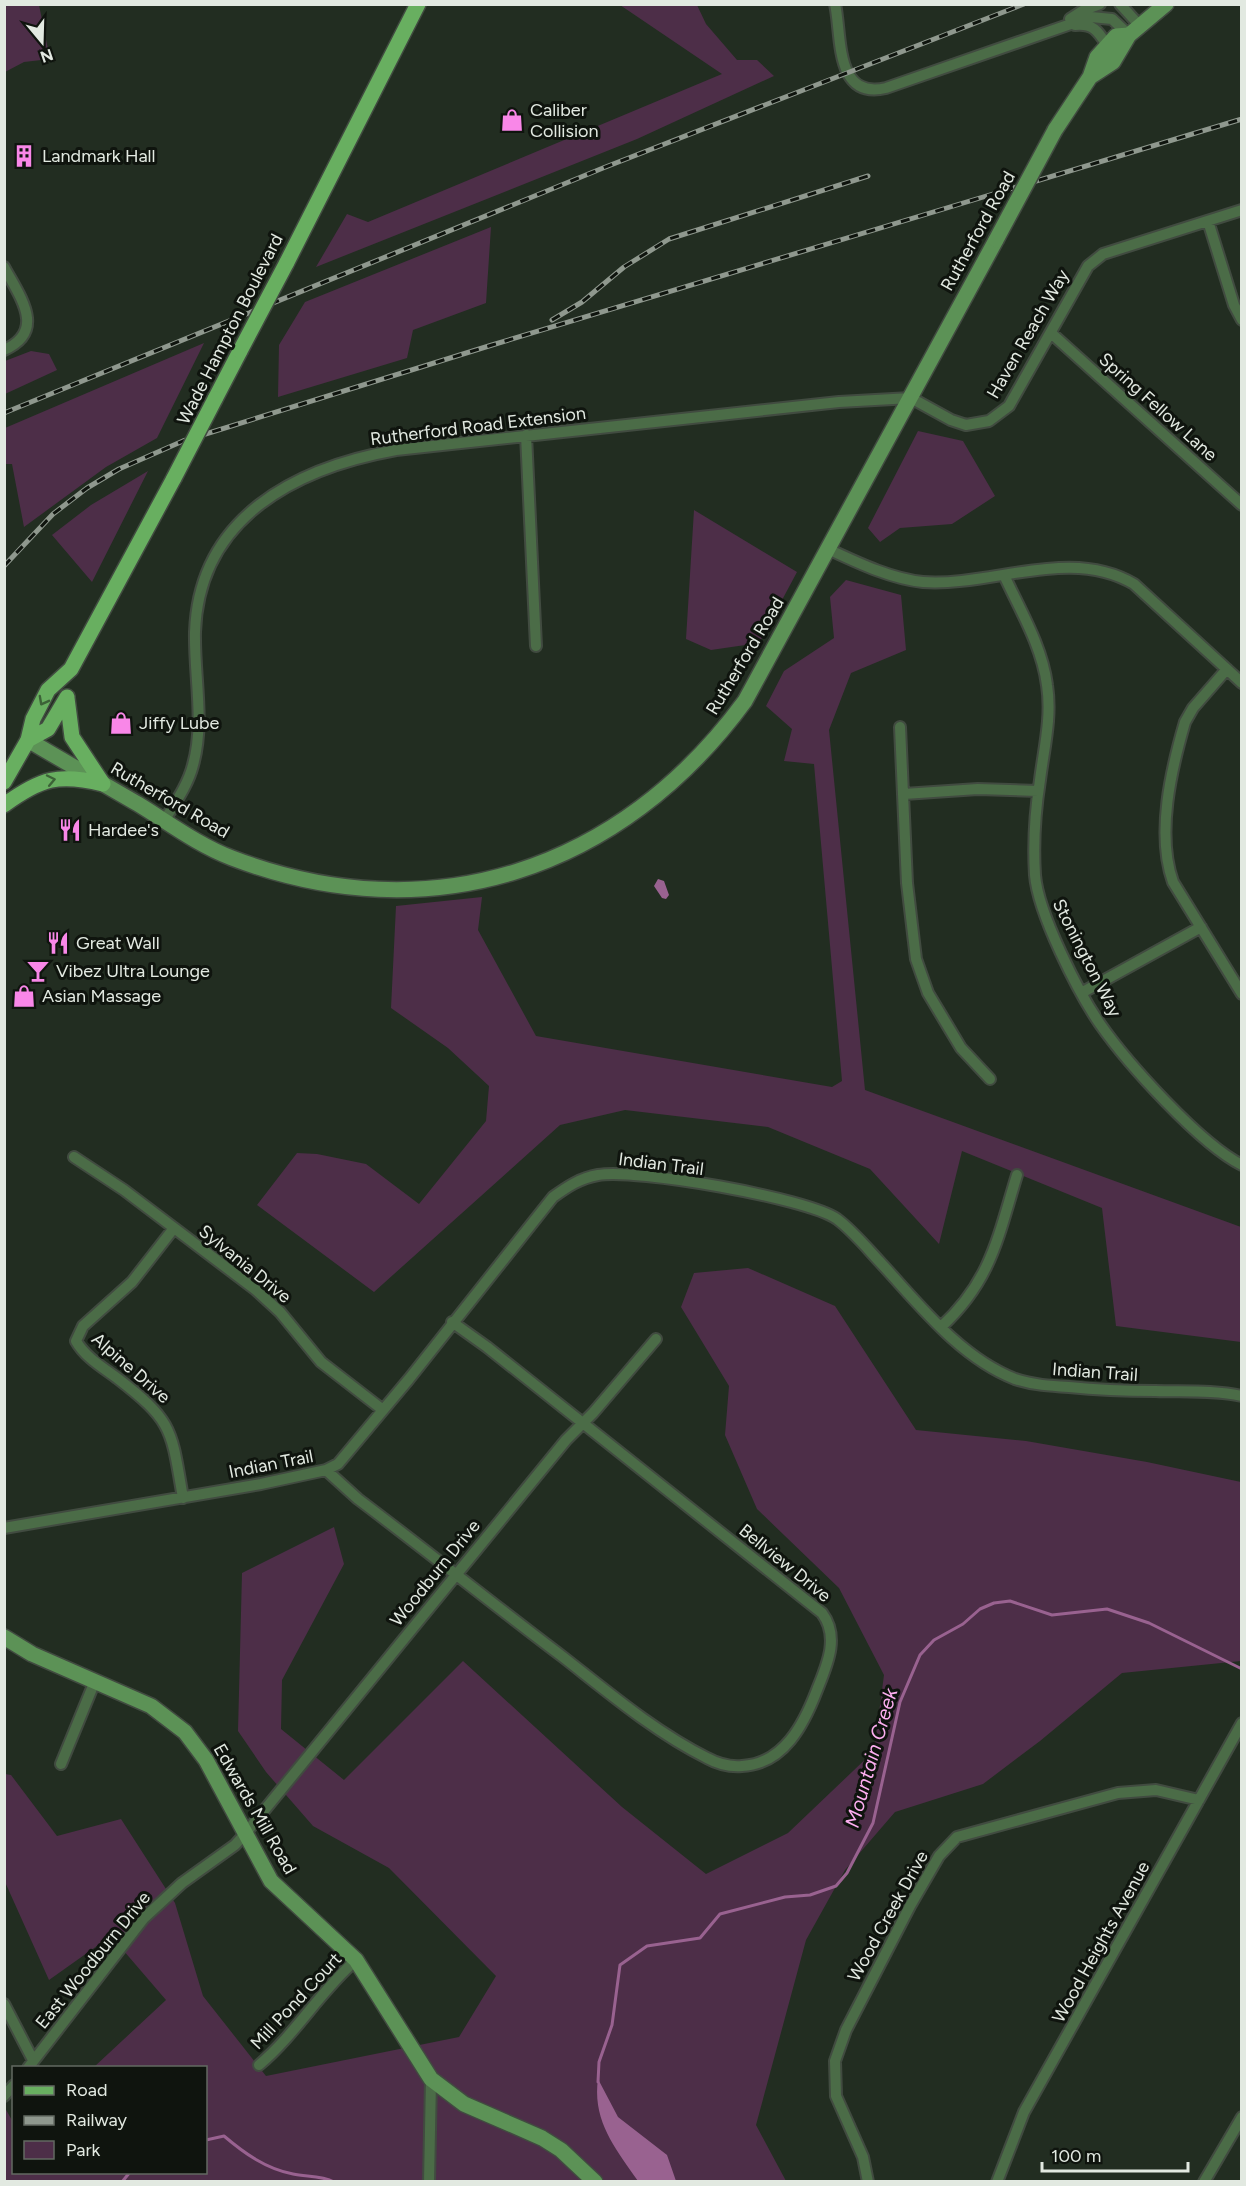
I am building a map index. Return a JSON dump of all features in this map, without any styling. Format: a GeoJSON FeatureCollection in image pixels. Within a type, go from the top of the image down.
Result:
{"type":"FeatureCollection","features":[{"type":"Feature","properties":{"kind":"main road","name":"Wade Hampton Boulevard"},"geometry":{"type":"LineString","coordinates":[[4,782],[28,740],[33,718],[48,690],[70,669],[174,478],[418,4]]}},
{"type":"Feature","properties":{"kind":"main road","name":"Wade Hampton Boulevard"},"geometry":{"type":"LineString","coordinates":[[28,740],[48,729],[67,698],[70,669]]}},
{"type":"Feature","properties":{"kind":"main road"},"geometry":{"type":"LineString","coordinates":[[67,698],[72,737],[103,784]]}},
{"type":"Feature","properties":{"kind":"main road"},"geometry":{"type":"LineString","coordinates":[[4,805],[30,787],[56,778],[76,778],[103,784]]}},
{"type":"Feature","properties":{"kind":"street"},"geometry":{"type":"LineString","coordinates":[[835,4],[844,67],[853,79],[871,89],[886,88],[1091,17],[1107,17],[1135,31]]}},
{"type":"Feature","properties":{"kind":"street"},"geometry":{"type":"LineString","coordinates":[[1060,26],[1083,10],[1100,4]]}},
{"type":"Feature","properties":{"kind":"street"},"geometry":{"type":"LineString","coordinates":[[1120,4],[1135,31]]}},
{"type":"Feature","properties":{"kind":"street","name":"Rutherford Road"},"geometry":{"type":"LineString","coordinates":[[1090,77],[1113,62],[1135,31],[1166,4]]}},
{"type":"Feature","properties":{"kind":"street"},"geometry":{"type":"LineString","coordinates":[[1060,26],[1090,26],[1098,30],[1107,45]]}},
{"type":"Feature","properties":{"kind":"street","name":"Rutherford Road"},"geometry":{"type":"LineString","coordinates":[[28,740],[184,835],[232,858],[294,878],[341,886],[405,890],[450,886],[513,872],[559,856],[632,816],[695,763],[723,731],[755,684],[1055,130],[1090,77],[1097,57],[1116,36],[1135,31]]}},
{"type":"Feature","properties":{"kind":"street","name":"Haven Reach Way"},"geometry":{"type":"LineString","coordinates":[[910,398],[951,420],[966,425],[989,421],[1009,406],[1051,333],[1074,287],[1088,266],[1103,254],[1242,210]]}},
{"type":"Feature","properties":{"kind":"street"},"geometry":{"type":"LineString","coordinates":[[1208,221],[1234,305],[1242,320]]}},
{"type":"Feature","properties":{"kind":"street"},"geometry":{"type":"LineString","coordinates":[[4,267],[27,313],[28,325],[23,339],[4,350]]}},
{"type":"Feature","properties":{"kind":"street","name":"Spring Fellow Lane"},"geometry":{"type":"LineString","coordinates":[[1051,333],[1242,505]]}},
{"type":"Feature","properties":{"kind":"street","name":"Rutherford Road Extension"},"geometry":{"type":"LineString","coordinates":[[164,821],[187,782],[196,752],[195,633],[200,596],[215,557],[240,522],[284,486],[340,462],[396,450],[834,403],[910,398]]}},
{"type":"Feature","properties":{"kind":"street"},"geometry":{"type":"LineString","coordinates":[[525,435],[536,646]]}},
{"type":"Feature","properties":{"kind":"street"},"geometry":{"type":"LineString","coordinates":[[828,549],[860,563],[920,581],[1076,567],[1118,575],[1142,592],[1242,683]]}},
{"type":"Feature","properties":{"kind":"street","name":"Stonington Way"},"geometry":{"type":"LineString","coordinates":[[1004,575],[1036,644],[1047,683],[1048,721],[1034,833],[1037,892],[1045,919],[1100,1024],[1150,1083],[1215,1148],[1242,1165]]}},
{"type":"Feature","properties":{"kind":"street"},"geometry":{"type":"LineString","coordinates":[[1227,669],[1192,708],[1185,722],[1164,838],[1168,867],[1173,882],[1242,994]]}},
{"type":"Feature","properties":{"kind":"street"},"geometry":{"type":"LineString","coordinates":[[900,727],[907,883],[916,959],[928,993],[961,1048],[990,1079]]}},
{"type":"Feature","properties":{"kind":"street"},"geometry":{"type":"LineString","coordinates":[[904,794],[978,789],[1038,791]]}},
{"type":"Feature","properties":{"kind":"street"},"geometry":{"type":"LineString","coordinates":[[1083,992],[1201,927]]}},
{"type":"Feature","properties":{"kind":"street","name":"Sylvania Drive"},"geometry":{"type":"LineString","coordinates":[[74,1157],[256,1290],[280,1312],[321,1362],[384,1410]]}},
{"type":"Feature","properties":{"kind":"street","name":"Indian Trail"},"geometry":{"type":"LineString","coordinates":[[4,1528],[183,1498],[326,1470],[343,1460],[553,1197],[568,1186],[590,1177],[621,1173],[686,1182],[774,1199],[825,1212],[848,1229],[955,1341],[985,1362],[1026,1382],[1090,1389],[1207,1392],[1242,1396]]}},
{"type":"Feature","properties":{"kind":"street"},"geometry":{"type":"LineString","coordinates":[[941,1327],[968,1300],[984,1275],[1017,1175]]}},
{"type":"Feature","properties":{"kind":"street","name":"Alpine Drive"},"geometry":{"type":"LineString","coordinates":[[174,1228],[132,1282],[83,1326],[76,1341],[87,1356],[140,1396],[162,1418],[173,1440],[183,1498]]}},
{"type":"Feature","properties":{"kind":"street","name":"Bellview Drive"},"geometry":{"type":"LineString","coordinates":[[326,1470],[358,1499],[626,1706],[709,1759],[731,1766],[750,1765],[774,1754],[793,1737],[808,1712],[831,1649],[832,1637],[827,1619],[808,1599],[488,1347],[452,1322]]}},
{"type":"Feature","properties":{"kind":"street","name":"Woodburn Drive"},"geometry":{"type":"LineString","coordinates":[[245,1834],[566,1440],[656,1339]]}},
{"type":"Feature","properties":{"kind":"street","name":"Edwards Mill Road"},"geometry":{"type":"LineString","coordinates":[[4,1637],[32,1654],[151,1706],[186,1732],[206,1760],[264,1871],[278,1889],[356,1960],[430,2079],[464,2104],[542,2138],[561,2150],[595,2181]]}},
{"type":"Feature","properties":{"kind":"street"},"geometry":{"type":"LineString","coordinates":[[61,1764],[95,1681]]}},
{"type":"Feature","properties":{"kind":"street","name":"Wood Heights Avenue"},"geometry":{"type":"LineString","coordinates":[[997,2181],[1024,2112],[1242,1723]]}},
{"type":"Feature","properties":{"kind":"street","name":"Wood Creek Drive"},"geometry":{"type":"LineString","coordinates":[[868,2181],[863,2157],[836,2096],[835,2061],[846,2030],[910,1906],[944,1849],[957,1838],[1118,1793],[1156,1790],[1199,1800]]}},
{"type":"Feature","properties":{"kind":"street","name":"East Woodburn Drive"},"geometry":{"type":"LineString","coordinates":[[30,2064],[144,1918],[182,1883],[235,1845],[245,1834]]}},
{"type":"Feature","properties":{"kind":"street","name":"Mill Pond Court"},"geometry":{"type":"LineString","coordinates":[[259,2065],[284,2043],[343,1971],[356,1960]]}},
{"type":"Feature","properties":{"kind":"street"},"geometry":{"type":"LineString","coordinates":[[4,2004],[30,2064]]}},
{"type":"Feature","properties":{"kind":"street"},"geometry":{"type":"LineString","coordinates":[[429,2181],[430,2079]]}},
{"type":"Feature","properties":{"kind":"street"},"geometry":{"type":"LineString","coordinates":[[1204,2181],[1242,2117]]}},
{"type":"Feature","properties":{"kind":"green space"},"geometry":{"type":"Polygon","coordinates":[[[5,4],[39,5],[50,59],[24,62],[5,72],[5,4]]]}},
{"type":"Feature","properties":{"kind":"green space"},"geometry":{"type":"Polygon","coordinates":[[[620,5],[697,5],[706,24],[737,60],[757,60],[774,76],[637,139],[316,267],[347,214],[368,222],[722,74],[620,5]]]}},
{"type":"Feature","properties":{"kind":"green space"},"geometry":{"type":"Polygon","coordinates":[[[491,227],[486,303],[413,330],[407,358],[278,397],[279,345],[305,302],[491,227]]]}},
{"type":"Feature","properties":{"kind":"green space"},"geometry":{"type":"Polygon","coordinates":[[[204,343],[157,438],[106,467],[24,527],[12,464],[5,464],[5,428],[204,343]]]}},
{"type":"Feature","properties":{"kind":"green space"},"geometry":{"type":"Polygon","coordinates":[[[31,351],[49,354],[57,370],[5,394],[5,361],[31,351]]]}},
{"type":"Feature","properties":{"kind":"green space"},"geometry":{"type":"Polygon","coordinates":[[[918,431],[963,441],[995,496],[952,524],[900,528],[880,542],[868,528],[918,431]]]}},
{"type":"Feature","properties":{"kind":"green space"},"geometry":{"type":"Polygon","coordinates":[[[148,471],[92,582],[52,535],[91,505],[148,471]]]}},
{"type":"Feature","properties":{"kind":"green space"},"geometry":{"type":"Polygon","coordinates":[[[694,510],[797,572],[759,643],[711,650],[686,639],[694,510]]]}},
{"type":"Feature","properties":{"kind":"green space"},"geometry":{"type":"Polygon","coordinates":[[[846,580],[901,595],[906,650],[851,673],[829,730],[865,1090],[1241,1227],[1241,1342],[1116,1326],[1102,1208],[962,1151],[939,1244],[870,1169],[768,1127],[625,1110],[560,1125],[374,1292],[257,1205],[297,1153],[317,1154],[366,1164],[419,1204],[486,1121],[489,1086],[448,1048],[391,1008],[396,906],[482,897],[478,930],[536,1036],[832,1087],[842,1081],[814,764],[784,761],[792,729],[766,706],[784,671],[834,638],[830,597],[846,580]]]}},
{"type":"Feature","properties":{"kind":"green space"},"geometry":{"type":"Polygon","coordinates":[[[748,1268],[835,1306],[916,1430],[1026,1441],[1147,1462],[1241,1482],[1241,1661],[1122,1673],[1040,1741],[983,1784],[895,1812],[845,1870],[806,1940],[756,2125],[786,2181],[5,2181],[5,2108],[12,2120],[12,2174],[207,2174],[207,2066],[95,2066],[166,2000],[111,1936],[49,1980],[5,1882],[5,1774],[11,1775],[57,1836],[121,1819],[175,1903],[203,1996],[266,2076],[459,2037],[496,1976],[389,1868],[313,1826],[266,1772],[238,1731],[242,1573],[334,1527],[344,1564],[282,1680],[281,1729],[344,1780],[463,1661],[622,1807],[706,1874],[788,1833],[874,1751],[884,1675],[839,1588],[757,1509],[725,1435],[729,1386],[681,1307],[694,1273],[748,1268]]]}},
{"type":"Feature","properties":{"kind":"shaded area"},"geometry":{"type":"Polygon","coordinates":[[[658,879],[664,881],[669,895],[666,899],[662,898],[654,886],[658,879]]]}},
{"type":"Feature","properties":{"kind":"shaded area"},"geometry":{"type":"Polygon","coordinates":[[[598,2079],[618,2117],[667,2155],[676,2181],[638,2181],[607,2134],[599,2108],[598,2079]]]}},
{"type":"Feature","properties":{"kind":"waterway","name":"Mountain Creek"},"geometry":{"type":"LineString","coordinates":[[598,2082],[599,2062],[612,2025],[620,1965],[647,1946],[700,1938],[720,1914],[785,1897],[810,1895],[836,1886],[847,1873],[873,1823],[900,1702],[920,1655],[934,1640],[963,1624],[980,1609],[994,1603],[1010,1601],[1052,1615],[1107,1609],[1149,1623],[1242,1669]]}},
{"type":"Feature","properties":{"kind":"waterway","name":"Mountain Creek"},"geometry":{"type":"LineString","coordinates":[[207,2140],[224,2136],[248,2154],[283,2172],[324,2178],[334,2182]]}},
{"type":"Feature","properties":{"kind":"waterway","name":"Mountain Creek"},"geometry":{"type":"LineString","coordinates":[[122,2182],[128,2174]]}},
{"type":"Feature","properties":{"kind":"railway"},"geometry":{"type":"LineString","coordinates":[[4,413],[603,168],[1024,4]]}},
{"type":"Feature","properties":{"kind":"railway"},"geometry":{"type":"LineString","coordinates":[[4,566],[53,514],[87,488],[119,469],[183,441],[492,345],[1242,119]]}},
{"type":"Feature","properties":{"kind":"railway"},"geometry":{"type":"LineString","coordinates":[[552,320],[582,302],[624,267],[669,239],[868,176]]}},
{"type":"Feature","properties":{"kind":"place","name":"Caliber Collision"},"geometry":{"type":"Point","coordinates":[512,120]}},
{"type":"Feature","properties":{"kind":"place","name":"Landmark Hall"},"geometry":{"type":"Point","coordinates":[24,156]}},
{"type":"Feature","properties":{"kind":"place","name":"Jiffy Lube"},"geometry":{"type":"Point","coordinates":[121,723]}},
{"type":"Feature","properties":{"kind":"place","name":"Hardee's"},"geometry":{"type":"Point","coordinates":[70,830]}},
{"type":"Feature","properties":{"kind":"place","name":"Great Wall"},"geometry":{"type":"Point","coordinates":[58,943]}},
{"type":"Feature","properties":{"kind":"place","name":"Vibez Ultra Lounge"},"geometry":{"type":"Point","coordinates":[38,971]}},
{"type":"Feature","properties":{"kind":"place","name":"Asian Massage"},"geometry":{"type":"Point","coordinates":[24,996]}}]}
